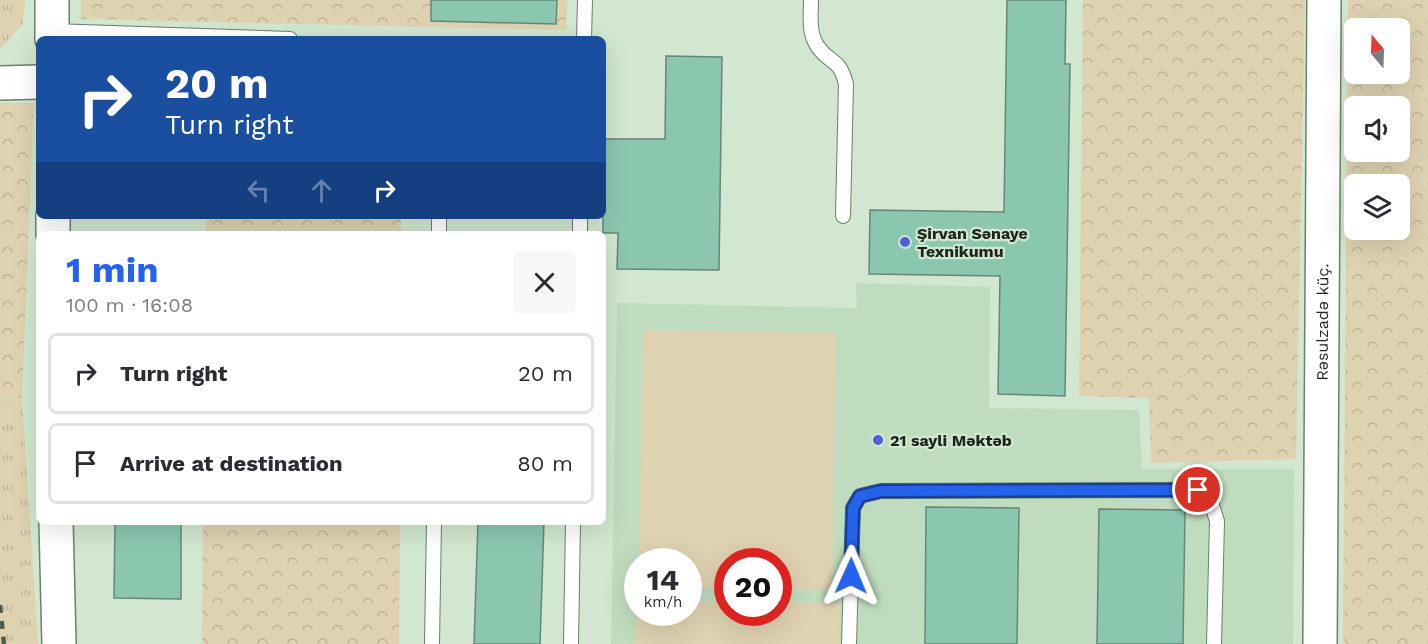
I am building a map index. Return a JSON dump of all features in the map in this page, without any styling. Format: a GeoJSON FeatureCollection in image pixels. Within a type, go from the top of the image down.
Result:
{"type":"FeatureCollection","features":[{"type":"Feature","properties":{"kind":"main road","name":"Rəsulzadə küç."},"geometry":{"type":"LineString","coordinates":[[1320,644],[1324,0]]}},
{"type":"Feature","properties":{"kind":"main road"},"geometry":{"type":"LineString","coordinates":[[0,83],[36,82]]}},
{"type":"Feature","properties":{"kind":"main road"},"geometry":{"type":"LineString","coordinates":[[56,525],[59,644]]}},
{"type":"Feature","properties":{"kind":"lane"},"geometry":{"type":"LineString","coordinates":[[584,36],[585,0]]}},
{"type":"Feature","properties":{"kind":"lane"},"geometry":{"type":"LineString","coordinates":[[811,0],[811,31],[818,47],[841,67],[846,84],[843,216]]}},
{"type":"Feature","properties":{"kind":"lane"},"geometry":{"type":"LineString","coordinates":[[52,23],[245,36]]}},
{"type":"Feature","properties":{"kind":"lane"},"geometry":{"type":"LineString","coordinates":[[849,644],[853,508],[860,496],[881,491],[1198,490],[1211,502],[1217,521],[1214,644]]}},
{"type":"Feature","properties":{"kind":"lane"},"geometry":{"type":"LineString","coordinates":[[432,644],[434,525]]}},
{"type":"Feature","properties":{"kind":"lane"},"geometry":{"type":"LineString","coordinates":[[571,644],[573,525]]}},
{"type":"Feature","properties":{"kind":"shaded area","name":"21 sayli Məktəb"},"geometry":{"type":"Polygon","coordinates":[[[856,283],[990,287],[989,408],[1139,410],[1142,469],[1294,469],[1293,644],[611,644],[617,303],[857,308],[856,283]]]}},
{"type":"Feature","properties":{"kind":"green space"},"geometry":{"type":"Polygon","coordinates":[[[0,0],[25,0],[23,24],[0,49],[0,0]]]}},
{"type":"Feature","properties":{"kind":"green space"},"geometry":{"type":"Polygon","coordinates":[[[81,0],[567,0],[566,30],[81,19],[81,0]]]}},
{"type":"Feature","properties":{"kind":"green space"},"geometry":{"type":"Polygon","coordinates":[[[1083,0],[1305,0],[1296,459],[1151,463],[1149,398],[1079,396],[1083,0]]]}},
{"type":"Feature","properties":{"kind":"green space"},"geometry":{"type":"Polygon","coordinates":[[[1348,0],[1428,0],[1428,644],[1343,644],[1346,240],[1410,240],[1410,174],[1347,174],[1347,162],[1410,162],[1410,96],[1347,96],[1347,84],[1410,84],[1410,18],[1348,18],[1348,0]]]}},
{"type":"Feature","properties":{"kind":"green space"},"geometry":{"type":"Polygon","coordinates":[[[0,103],[34,103],[22,398],[0,399],[0,103]]]}},
{"type":"Feature","properties":{"kind":"green space"},"geometry":{"type":"Polygon","coordinates":[[[206,219],[401,219],[401,231],[206,231],[206,219]]]}},
{"type":"Feature","properties":{"kind":"green space"},"geometry":{"type":"Polygon","coordinates":[[[643,330],[836,333],[832,590],[792,589],[792,548],[714,548],[714,588],[702,588],[702,548],[639,548],[643,330]]]}},
{"type":"Feature","properties":{"kind":"green space"},"geometry":{"type":"Polygon","coordinates":[[[22,398],[38,644],[0,644],[0,400],[22,398]]]}},
{"type":"Feature","properties":{"kind":"green space"},"geometry":{"type":"Polygon","coordinates":[[[203,525],[400,525],[399,644],[202,644],[203,525]]]}},
{"type":"Feature","properties":{"kind":"green space"},"geometry":{"type":"Polygon","coordinates":[[[702,601],[714,602],[714,626],[792,626],[792,602],[840,603],[839,644],[635,644],[635,626],[702,626],[702,601]]]}},
{"type":"Feature","properties":{"kind":"building"},"geometry":{"type":"Polygon","coordinates":[[[431,0],[557,0],[556,24],[431,21],[431,0]]]}},
{"type":"Feature","properties":{"kind":"building"},"geometry":{"type":"Polygon","coordinates":[[[1007,0],[1066,0],[1065,64],[1070,64],[1065,396],[998,394],[1000,276],[869,274],[870,210],[1004,212],[1007,0]]]}},
{"type":"Feature","properties":{"kind":"building"},"geometry":{"type":"Polygon","coordinates":[[[666,56],[722,57],[719,270],[617,269],[618,233],[603,231],[603,219],[606,219],[606,139],[665,139],[666,56]]]}},
{"type":"Feature","properties":{"kind":"building"},"geometry":{"type":"Polygon","coordinates":[[[926,507],[1019,508],[1017,644],[925,644],[926,507]]]}},
{"type":"Feature","properties":{"kind":"building"},"geometry":{"type":"Polygon","coordinates":[[[1099,509],[1185,510],[1183,644],[1097,644],[1099,509]]]}},
{"type":"Feature","properties":{"kind":"building"},"geometry":{"type":"Polygon","coordinates":[[[115,525],[181,525],[181,599],[114,598],[115,525]]]}},
{"type":"Feature","properties":{"kind":"building"},"geometry":{"type":"Polygon","coordinates":[[[478,525],[544,525],[540,644],[474,644],[478,525]]]}},
{"type":"Feature","properties":{"kind":"railway"},"geometry":{"type":"LineString","coordinates":[[0,605],[4,644]]}},
{"type":"Feature","properties":{"kind":"place","name":"Şirvan Sənaye Texnikumu"},"geometry":{"type":"Point","coordinates":[905,242]}},
{"type":"Feature","properties":{"kind":"place","name":"21 sayli Məktəb"},"geometry":{"type":"Point","coordinates":[878,440]}},
{"type":"Feature","properties":{"kind":"route"},"geometry":{"type":"LineString","coordinates":[[851,576],[853,508],[860,496],[881,491],[1198,490]]}}]}
